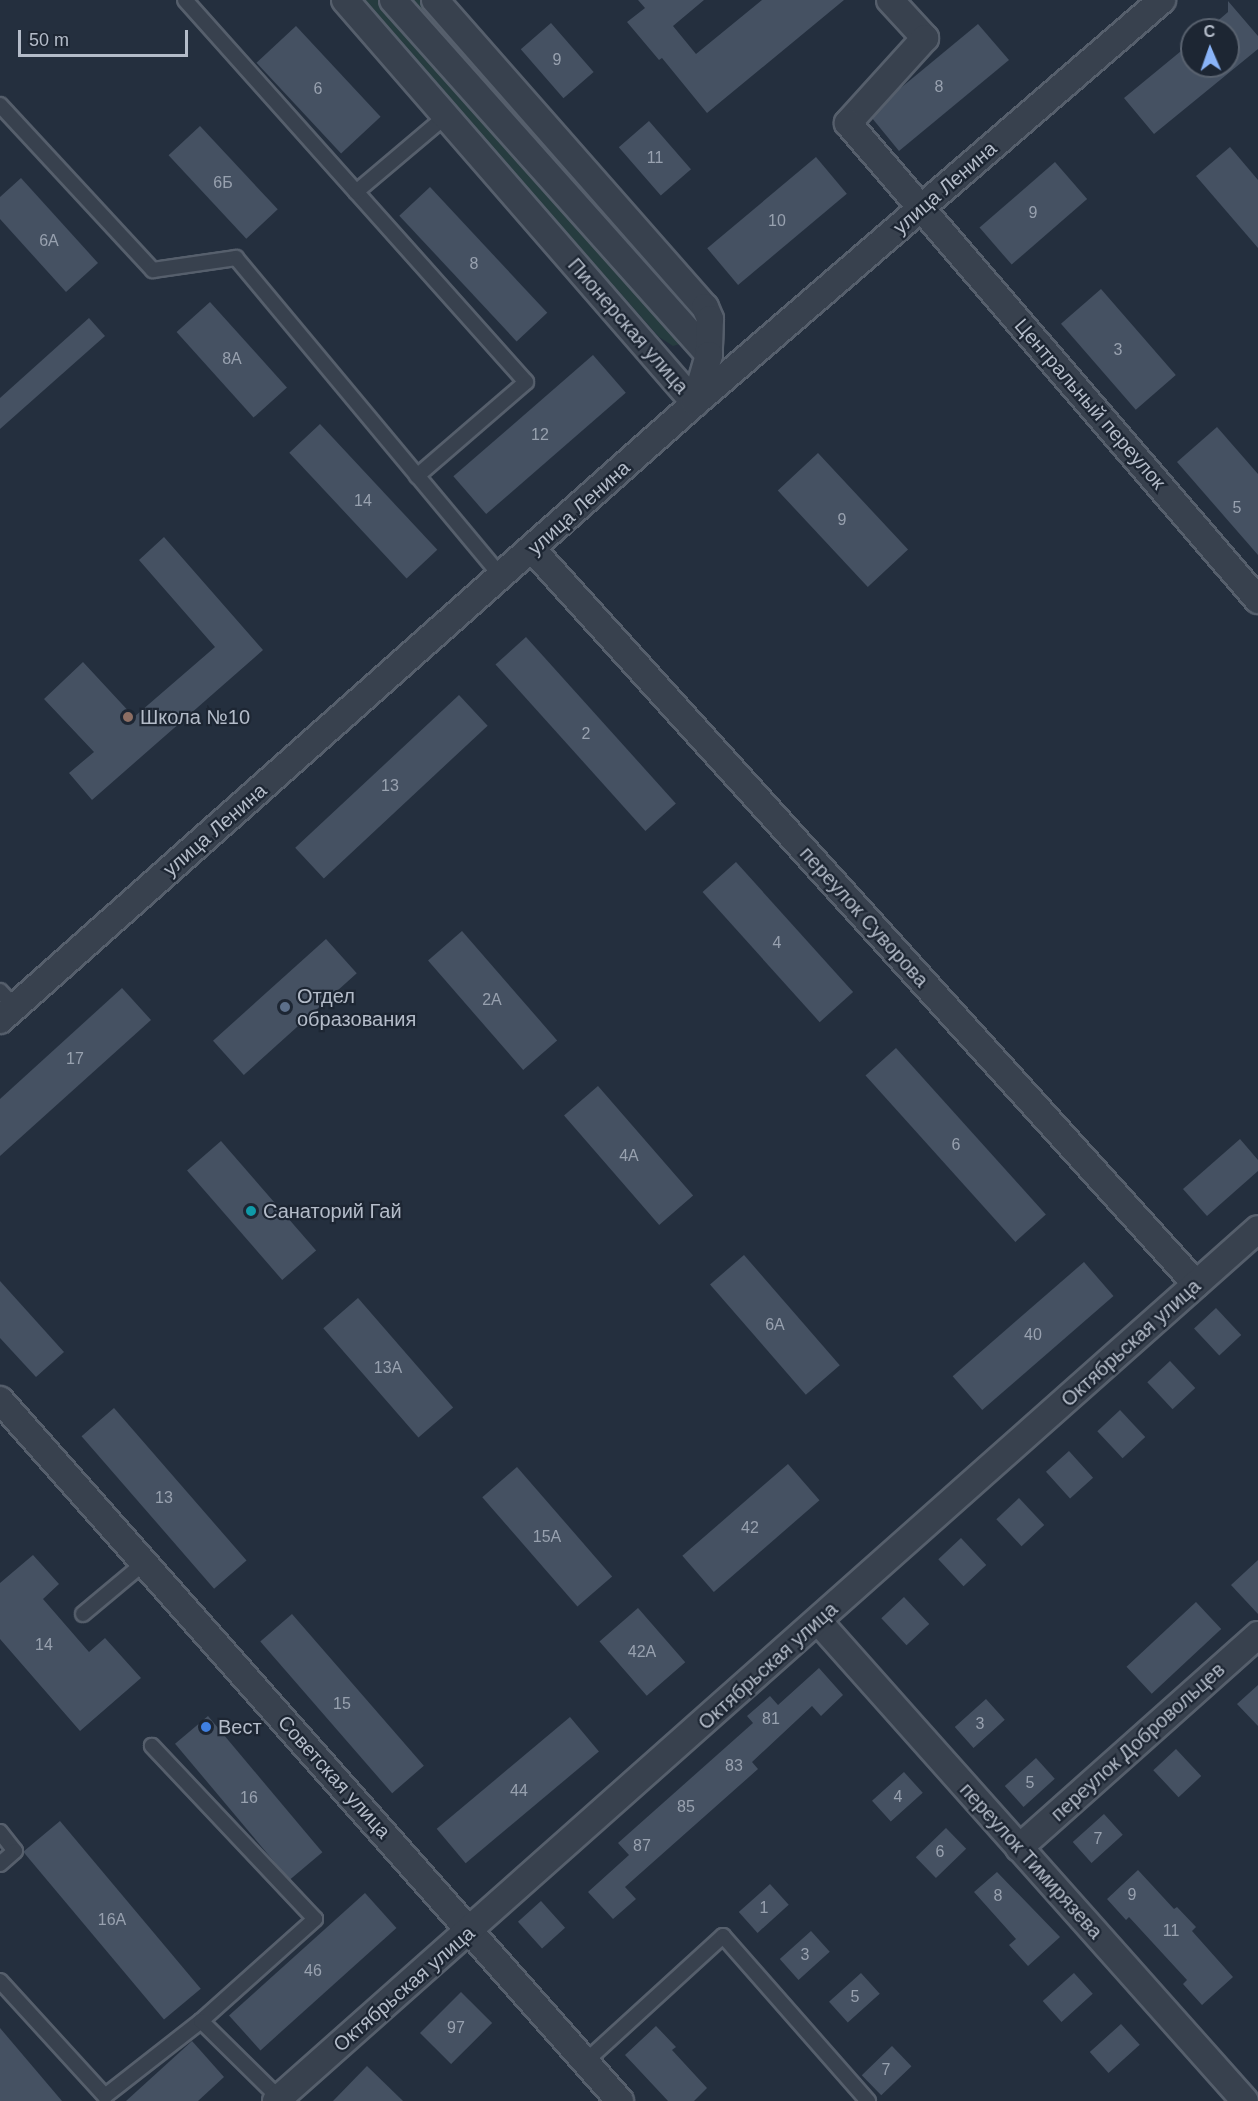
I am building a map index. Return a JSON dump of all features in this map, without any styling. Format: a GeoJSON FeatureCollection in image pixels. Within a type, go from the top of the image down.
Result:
{"type":"FeatureCollection","features":[{"type":"Feature","properties":{"kind":"street","name":"Пионерская улица"},"geometry":{"type":"LineString","coordinates":[[345,0],[695,403]]}},
{"type":"Feature","properties":{"kind":"street"},"geometry":{"type":"LineString","coordinates":[[393,0],[709,354]]}},
{"type":"Feature","properties":{"kind":"street","name":"Пионерская улица"},"geometry":{"type":"LineString","coordinates":[[435,0],[705,307],[710,319],[709,354],[695,403]]}},
{"type":"Feature","properties":{"kind":"street","name":"Центральный переулок"},"geometry":{"type":"LineString","coordinates":[[890,0],[925,38],[848,123],[1258,600]]}},
{"type":"Feature","properties":{"kind":"street","name":"улица Ленина"},"geometry":{"type":"LineString","coordinates":[[5,1006],[502,577],[695,403],[1162,0]]}},
{"type":"Feature","properties":{"kind":"street","name":"переулок Суворова"},"geometry":{"type":"LineString","coordinates":[[533,550],[1196,1284]]}},
{"type":"Feature","properties":{"kind":"street","name":"Октябрьская улица"},"geometry":{"type":"LineString","coordinates":[[277,2100],[1258,1229]]}},
{"type":"Feature","properties":{"kind":"street","name":"Советская улица"},"geometry":{"type":"LineString","coordinates":[[0,1400],[620,2101]]}},
{"type":"Feature","properties":{"kind":"street","name":"переулок Тимирязева"},"geometry":{"type":"LineString","coordinates":[[819,1621],[1245,2101]]}},
{"type":"Feature","properties":{"kind":"street","name":"переулок Добровольцев"},"geometry":{"type":"LineString","coordinates":[[1019,1848],[1258,1635]]}},
{"type":"Feature","properties":{"kind":"lane"},"geometry":{"type":"LineString","coordinates":[[185,0],[526,382],[417,476]]}},
{"type":"Feature","properties":{"kind":"lane"},"geometry":{"type":"LineString","coordinates":[[0,105],[153,270],[236,258],[502,577]]}},
{"type":"Feature","properties":{"kind":"lane"},"geometry":{"type":"LineString","coordinates":[[356,192],[446,116]]}},
{"type":"Feature","properties":{"kind":"lane"},"geometry":{"type":"LineString","coordinates":[[83,1614],[144,1563]]}},
{"type":"Feature","properties":{"kind":"lane"},"geometry":{"type":"LineString","coordinates":[[0,1981],[105,2096],[201,2021],[315,1919],[152,1746]]}},
{"type":"Feature","properties":{"kind":"lane"},"geometry":{"type":"LineString","coordinates":[[0,1832],[15,1851],[0,1864]]}},
{"type":"Feature","properties":{"kind":"lane"},"geometry":{"type":"LineString","coordinates":[[585,2062],[723,1936],[868,2101]]}},
{"type":"Feature","properties":{"kind":"lane"},"geometry":{"type":"LineString","coordinates":[[201,2021],[277,2100]]}},
{"type":"Feature","properties":{"kind":"green space"},"geometry":{"type":"Polygon","coordinates":[[[362,0],[426,0],[702,322],[694,340],[673,346],[659,337],[362,0]]]}},
{"type":"Feature","properties":{"kind":"building"},"geometry":{"type":"Polygon","coordinates":[[[638,0],[704,0],[673,26],[696,54],[762,0],[844,0],[707,113],[662,58],[659,60],[627,22],[645,8],[638,0]]]}},
{"type":"Feature","properties":{"kind":"building"},"geometry":{"type":"Polygon","coordinates":[[[1228,1],[1258,36],[1258,49],[1240,64],[1240,18],[1221,18],[1228,12],[1228,1]]]}},
{"type":"Feature","properties":{"kind":"building"},"geometry":{"type":"Polygon","coordinates":[[[551,23],[594,72],[563,98],[521,49],[551,23]]]}},
{"type":"Feature","properties":{"kind":"building"},"geometry":{"type":"Polygon","coordinates":[[[978,24],[1009,60],[899,151],[872,118],[897,91],[978,24]]]}},
{"type":"Feature","properties":{"kind":"building"},"geometry":{"type":"Polygon","coordinates":[[[296,26],[381,117],[341,154],[257,63],[296,26]]]}},
{"type":"Feature","properties":{"kind":"building"},"geometry":{"type":"Polygon","coordinates":[[[1180,52],[1180,78],[1223,78],[1154,134],[1124,98],[1180,52]]]}},
{"type":"Feature","properties":{"kind":"building"},"geometry":{"type":"Polygon","coordinates":[[[649,121],[691,169],[661,196],[619,147],[649,121]]]}},
{"type":"Feature","properties":{"kind":"building"},"geometry":{"type":"Polygon","coordinates":[[[200,126],[278,209],[246,239],[169,155],[200,126]]]}},
{"type":"Feature","properties":{"kind":"building"},"geometry":{"type":"Polygon","coordinates":[[[1230,147],[1258,180],[1258,248],[1196,176],[1230,147]]]}},
{"type":"Feature","properties":{"kind":"building"},"geometry":{"type":"Polygon","coordinates":[[[816,157],[847,194],[738,285],[707,248],[816,157]]]}},
{"type":"Feature","properties":{"kind":"building"},"geometry":{"type":"Polygon","coordinates":[[[1055,162],[1087,199],[1012,265],[980,228],[1055,162]]]}},
{"type":"Feature","properties":{"kind":"building"},"geometry":{"type":"Polygon","coordinates":[[[21,178],[98,263],[66,292],[0,219],[0,197],[21,178]]]}},
{"type":"Feature","properties":{"kind":"building"},"geometry":{"type":"Polygon","coordinates":[[[430,187],[547,313],[517,341],[399,216],[430,187]]]}},
{"type":"Feature","properties":{"kind":"building"},"geometry":{"type":"Polygon","coordinates":[[[1101,289],[1176,375],[1136,410],[1061,324],[1101,289]]]}},
{"type":"Feature","properties":{"kind":"building"},"geometry":{"type":"Polygon","coordinates":[[[210,302],[287,387],[254,418],[177,332],[210,302]]]}},
{"type":"Feature","properties":{"kind":"building"},"geometry":{"type":"Polygon","coordinates":[[[89,318],[105,336],[0,429],[0,398],[89,318]]]}},
{"type":"Feature","properties":{"kind":"building"},"geometry":{"type":"Polygon","coordinates":[[[593,355],[626,393],[486,514],[453,476],[593,355]]]}},
{"type":"Feature","properties":{"kind":"building"},"geometry":{"type":"Polygon","coordinates":[[[320,424],[437,550],[407,578],[289,453],[320,424]]]}},
{"type":"Feature","properties":{"kind":"building"},"geometry":{"type":"Polygon","coordinates":[[[1217,427],[1258,474],[1258,555],[1177,462],[1217,427]]]}},
{"type":"Feature","properties":{"kind":"building"},"geometry":{"type":"Polygon","coordinates":[[[818,453],[908,550],[868,587],[778,491],[818,453]]]}},
{"type":"Feature","properties":{"kind":"building"},"geometry":{"type":"Polygon","coordinates":[[[164,537],[263,650],[92,800],[69,773],[94,752],[44,699],[83,662],[134,717],[215,647],[139,560],[164,537]]]}},
{"type":"Feature","properties":{"kind":"building"},"geometry":{"type":"Polygon","coordinates":[[[526,637],[676,803],[645,831],[496,664],[526,637]]]}},
{"type":"Feature","properties":{"kind":"building"},"geometry":{"type":"Polygon","coordinates":[[[459,695],[488,726],[324,878],[295,848],[459,695]]]}},
{"type":"Feature","properties":{"kind":"building"},"geometry":{"type":"Polygon","coordinates":[[[736,862],[853,992],[820,1022],[703,892],[736,862]]]}},
{"type":"Feature","properties":{"kind":"building"},"geometry":{"type":"Polygon","coordinates":[[[462,931],[557,1040],[523,1070],[428,961],[462,931]]]}},
{"type":"Feature","properties":{"kind":"building","name":"Отдел образования"},"geometry":{"type":"Polygon","coordinates":[[[326,939],[357,973],[244,1075],[213,1041],[326,939]]]}},
{"type":"Feature","properties":{"kind":"building"},"geometry":{"type":"Polygon","coordinates":[[[122,988],[151,1020],[0,1156],[0,1099],[122,988]]]}},
{"type":"Feature","properties":{"kind":"building"},"geometry":{"type":"Polygon","coordinates":[[[896,1048],[1046,1214],[1015,1242],[866,1075],[896,1048]]]}},
{"type":"Feature","properties":{"kind":"building"},"geometry":{"type":"Polygon","coordinates":[[[598,1086],[693,1195],[659,1225],[564,1116],[598,1086]]]}},
{"type":"Feature","properties":{"kind":"building"},"geometry":{"type":"Polygon","coordinates":[[[1240,1139],[1258,1160],[1258,1171],[1207,1216],[1183,1189],[1240,1139]]]}},
{"type":"Feature","properties":{"kind":"building","name":"Санаторий Гай"},"geometry":{"type":"Polygon","coordinates":[[[221,1141],[316,1250],[282,1280],[187,1171],[221,1141]]]}},
{"type":"Feature","properties":{"kind":"building"},"geometry":{"type":"Polygon","coordinates":[[[744,1255],[840,1365],[806,1395],[710,1285],[744,1255]]]}},
{"type":"Feature","properties":{"kind":"building"},"geometry":{"type":"Polygon","coordinates":[[[1084,1262],[1114,1296],[982,1410],[953,1376],[1084,1262]]]}},
{"type":"Feature","properties":{"kind":"building"},"geometry":{"type":"Polygon","coordinates":[[[0,1281],[64,1352],[36,1377],[0,1338],[0,1281]]]}},
{"type":"Feature","properties":{"kind":"building"},"geometry":{"type":"Polygon","coordinates":[[[358,1298],[453,1407],[418,1438],[323,1328],[358,1298]]]}},
{"type":"Feature","properties":{"kind":"building"},"geometry":{"type":"Polygon","coordinates":[[[1216,1308],[1241,1335],[1219,1356],[1194,1328],[1216,1308]]]}},
{"type":"Feature","properties":{"kind":"building"},"geometry":{"type":"Polygon","coordinates":[[[1170,1361],[1195,1388],[1173,1409],[1147,1382],[1170,1361]]]}},
{"type":"Feature","properties":{"kind":"building"},"geometry":{"type":"Polygon","coordinates":[[[114,1408],[247,1560],[214,1589],[82,1436],[114,1408]]]}},
{"type":"Feature","properties":{"kind":"building"},"geometry":{"type":"Polygon","coordinates":[[[1120,1410],[1145,1437],[1123,1458],[1097,1431],[1120,1410]]]}},
{"type":"Feature","properties":{"kind":"building"},"geometry":{"type":"Polygon","coordinates":[[[1069,1451],[1093,1478],[1070,1498],[1046,1472],[1069,1451]]]}},
{"type":"Feature","properties":{"kind":"building"},"geometry":{"type":"Polygon","coordinates":[[[788,1464],[819,1500],[714,1592],[682,1556],[788,1464]]]}},
{"type":"Feature","properties":{"kind":"building"},"geometry":{"type":"Polygon","coordinates":[[[517,1467],[612,1576],[577,1607],[482,1497],[517,1467]]]}},
{"type":"Feature","properties":{"kind":"building"},"geometry":{"type":"Polygon","coordinates":[[[1019,1498],[1044,1525],[1022,1546],[996,1519],[1019,1498]]]}},
{"type":"Feature","properties":{"kind":"building"},"geometry":{"type":"Polygon","coordinates":[[[961,1538],[986,1565],[964,1586],[938,1559],[961,1538]]]}},
{"type":"Feature","properties":{"kind":"building"},"geometry":{"type":"Polygon","coordinates":[[[33,1555],[59,1584],[43,1599],[89,1652],[105,1638],[141,1678],[80,1731],[0,1639],[0,1583],[33,1555]]]}},
{"type":"Feature","properties":{"kind":"building"},"geometry":{"type":"Polygon","coordinates":[[[1258,1560],[1258,1614],[1231,1585],[1258,1560]]]}},
{"type":"Feature","properties":{"kind":"building"},"geometry":{"type":"Polygon","coordinates":[[[904,1597],[929,1624],[907,1645],[881,1618],[904,1597]]]}},
{"type":"Feature","properties":{"kind":"building"},"geometry":{"type":"Polygon","coordinates":[[[1196,1602],[1221,1629],[1152,1694],[1127,1667],[1196,1602]]]}},
{"type":"Feature","properties":{"kind":"building"},"geometry":{"type":"Polygon","coordinates":[[[638,1608],[685,1662],[647,1696],[600,1641],[638,1608]]]}},
{"type":"Feature","properties":{"kind":"building"},"geometry":{"type":"Polygon","coordinates":[[[292,1614],[424,1766],[392,1793],[260,1642],[292,1614]]]}},
{"type":"Feature","properties":{"kind":"building"},"geometry":{"type":"Polygon","coordinates":[[[819,1668],[843,1695],[821,1716],[812,1706],[752,1762],[758,1769],[625,1887],[636,1899],[613,1919],[588,1892],[629,1855],[618,1843],[753,1723],[747,1716],[770,1696],[778,1705],[819,1668]]]}},
{"type":"Feature","properties":{"kind":"building"},"geometry":{"type":"Polygon","coordinates":[[[1258,1685],[1258,1726],[1237,1704],[1258,1685]]]}},
{"type":"Feature","properties":{"kind":"building"},"geometry":{"type":"Polygon","coordinates":[[[986,1699],[1005,1720],[974,1748],[955,1727],[986,1699]]]}},
{"type":"Feature","properties":{"kind":"building"},"geometry":{"type":"Polygon","coordinates":[[[208,1716],[322,1852],[289,1880],[175,1744],[208,1716]]]}},
{"type":"Feature","properties":{"kind":"building"},"geometry":{"type":"Polygon","coordinates":[[[570,1717],[599,1751],[466,1863],[437,1829],[570,1717]]]}},
{"type":"Feature","properties":{"kind":"building"},"geometry":{"type":"Polygon","coordinates":[[[1176,1749],[1201,1776],[1179,1797],[1153,1770],[1176,1749]]]}},
{"type":"Feature","properties":{"kind":"building"},"geometry":{"type":"Polygon","coordinates":[[[1036,1758],[1055,1779],[1024,1807],[1005,1786],[1036,1758]]]}},
{"type":"Feature","properties":{"kind":"building"},"geometry":{"type":"Polygon","coordinates":[[[904,1772],[923,1793],[891,1822],[872,1801],[904,1772]]]}},
{"type":"Feature","properties":{"kind":"building"},"geometry":{"type":"Polygon","coordinates":[[[1104,1814],[1123,1835],[1092,1863],[1073,1842],[1104,1814]]]}},
{"type":"Feature","properties":{"kind":"building"},"geometry":{"type":"Polygon","coordinates":[[[60,1821],[201,1989],[164,2020],[23,1852],[60,1821]]]}},
{"type":"Feature","properties":{"kind":"building"},"geometry":{"type":"Polygon","coordinates":[[[946,1828],[966,1849],[936,1878],[916,1857],[946,1828]]]}},
{"type":"Feature","properties":{"kind":"building"},"geometry":{"type":"Polygon","coordinates":[[[1138,1870],[1174,1909],[1177,1907],[1196,1927],[1192,1931],[1233,1977],[1202,2005],[1183,1984],[1187,1980],[1129,1917],[1126,1920],[1107,1899],[1138,1870]]]}},
{"type":"Feature","properties":{"kind":"building"},"geometry":{"type":"Polygon","coordinates":[[[997,1872],[1060,1937],[1028,1966],[1009,1945],[1016,1939],[974,1892],[997,1872]]]}},
{"type":"Feature","properties":{"kind":"building"},"geometry":{"type":"Polygon","coordinates":[[[770,1884],[789,1905],[758,1933],[739,1912],[770,1884]]]}},
{"type":"Feature","properties":{"kind":"building"},"geometry":{"type":"Polygon","coordinates":[[[365,1893],[396,1928],[260,2050],[229,2015],[365,1893]]]}},
{"type":"Feature","properties":{"kind":"building"},"geometry":{"type":"Polygon","coordinates":[[[541,1901],[565,1928],[542,1948],[518,1922],[541,1901]]]}},
{"type":"Feature","properties":{"kind":"building"},"geometry":{"type":"Polygon","coordinates":[[[811,1931],[830,1952],[799,1980],[780,1959],[811,1931]]]}},
{"type":"Feature","properties":{"kind":"building"},"geometry":{"type":"Polygon","coordinates":[[[861,1973],[880,1994],[848,2023],[829,2002],[861,1973]]]}},
{"type":"Feature","properties":{"kind":"building"},"geometry":{"type":"Polygon","coordinates":[[[1074,1973],[1093,1994],[1062,2022],[1043,2001],[1074,1973]]]}},
{"type":"Feature","properties":{"kind":"building"},"geometry":{"type":"Polygon","coordinates":[[[461,1992],[492,2023],[451,2064],[420,2033],[461,1992]]]}},
{"type":"Feature","properties":{"kind":"building"},"geometry":{"type":"Polygon","coordinates":[[[1121,2024],[1140,2045],[1109,2073],[1090,2052],[1121,2024]]]}},
{"type":"Feature","properties":{"kind":"building"},"geometry":{"type":"Polygon","coordinates":[[[656,2026],[676,2047],[672,2050],[707,2088],[694,2101],[668,2101],[625,2055],[656,2026]]]}},
{"type":"Feature","properties":{"kind":"building"},"geometry":{"type":"Polygon","coordinates":[[[0,2028],[62,2101],[0,2101],[0,2028]]]}},
{"type":"Feature","properties":{"kind":"building"},"geometry":{"type":"Polygon","coordinates":[[[192,2041],[224,2077],[198,2101],[126,2101],[192,2041]]]}},
{"type":"Feature","properties":{"kind":"building"},"geometry":{"type":"Polygon","coordinates":[[[892,2046],[911,2066],[881,2095],[862,2075],[892,2046]]]}},
{"type":"Feature","properties":{"kind":"building"},"geometry":{"type":"Polygon","coordinates":[[[367,2066],[403,2101],[333,2101],[367,2066]]]}},
{"type":"Feature","properties":{"kind":"place","name":"Школа №10"},"geometry":{"type":"Point","coordinates":[128,717]}},
{"type":"Feature","properties":{"kind":"place","name":"Отдел образования"},"geometry":{"type":"Point","coordinates":[285,1007]}},
{"type":"Feature","properties":{"kind":"place","name":"Санаторий Гай"},"geometry":{"type":"Point","coordinates":[251,1211]}},
{"type":"Feature","properties":{"kind":"place","name":"Вест"},"geometry":{"type":"Point","coordinates":[206,1727]}}]}
